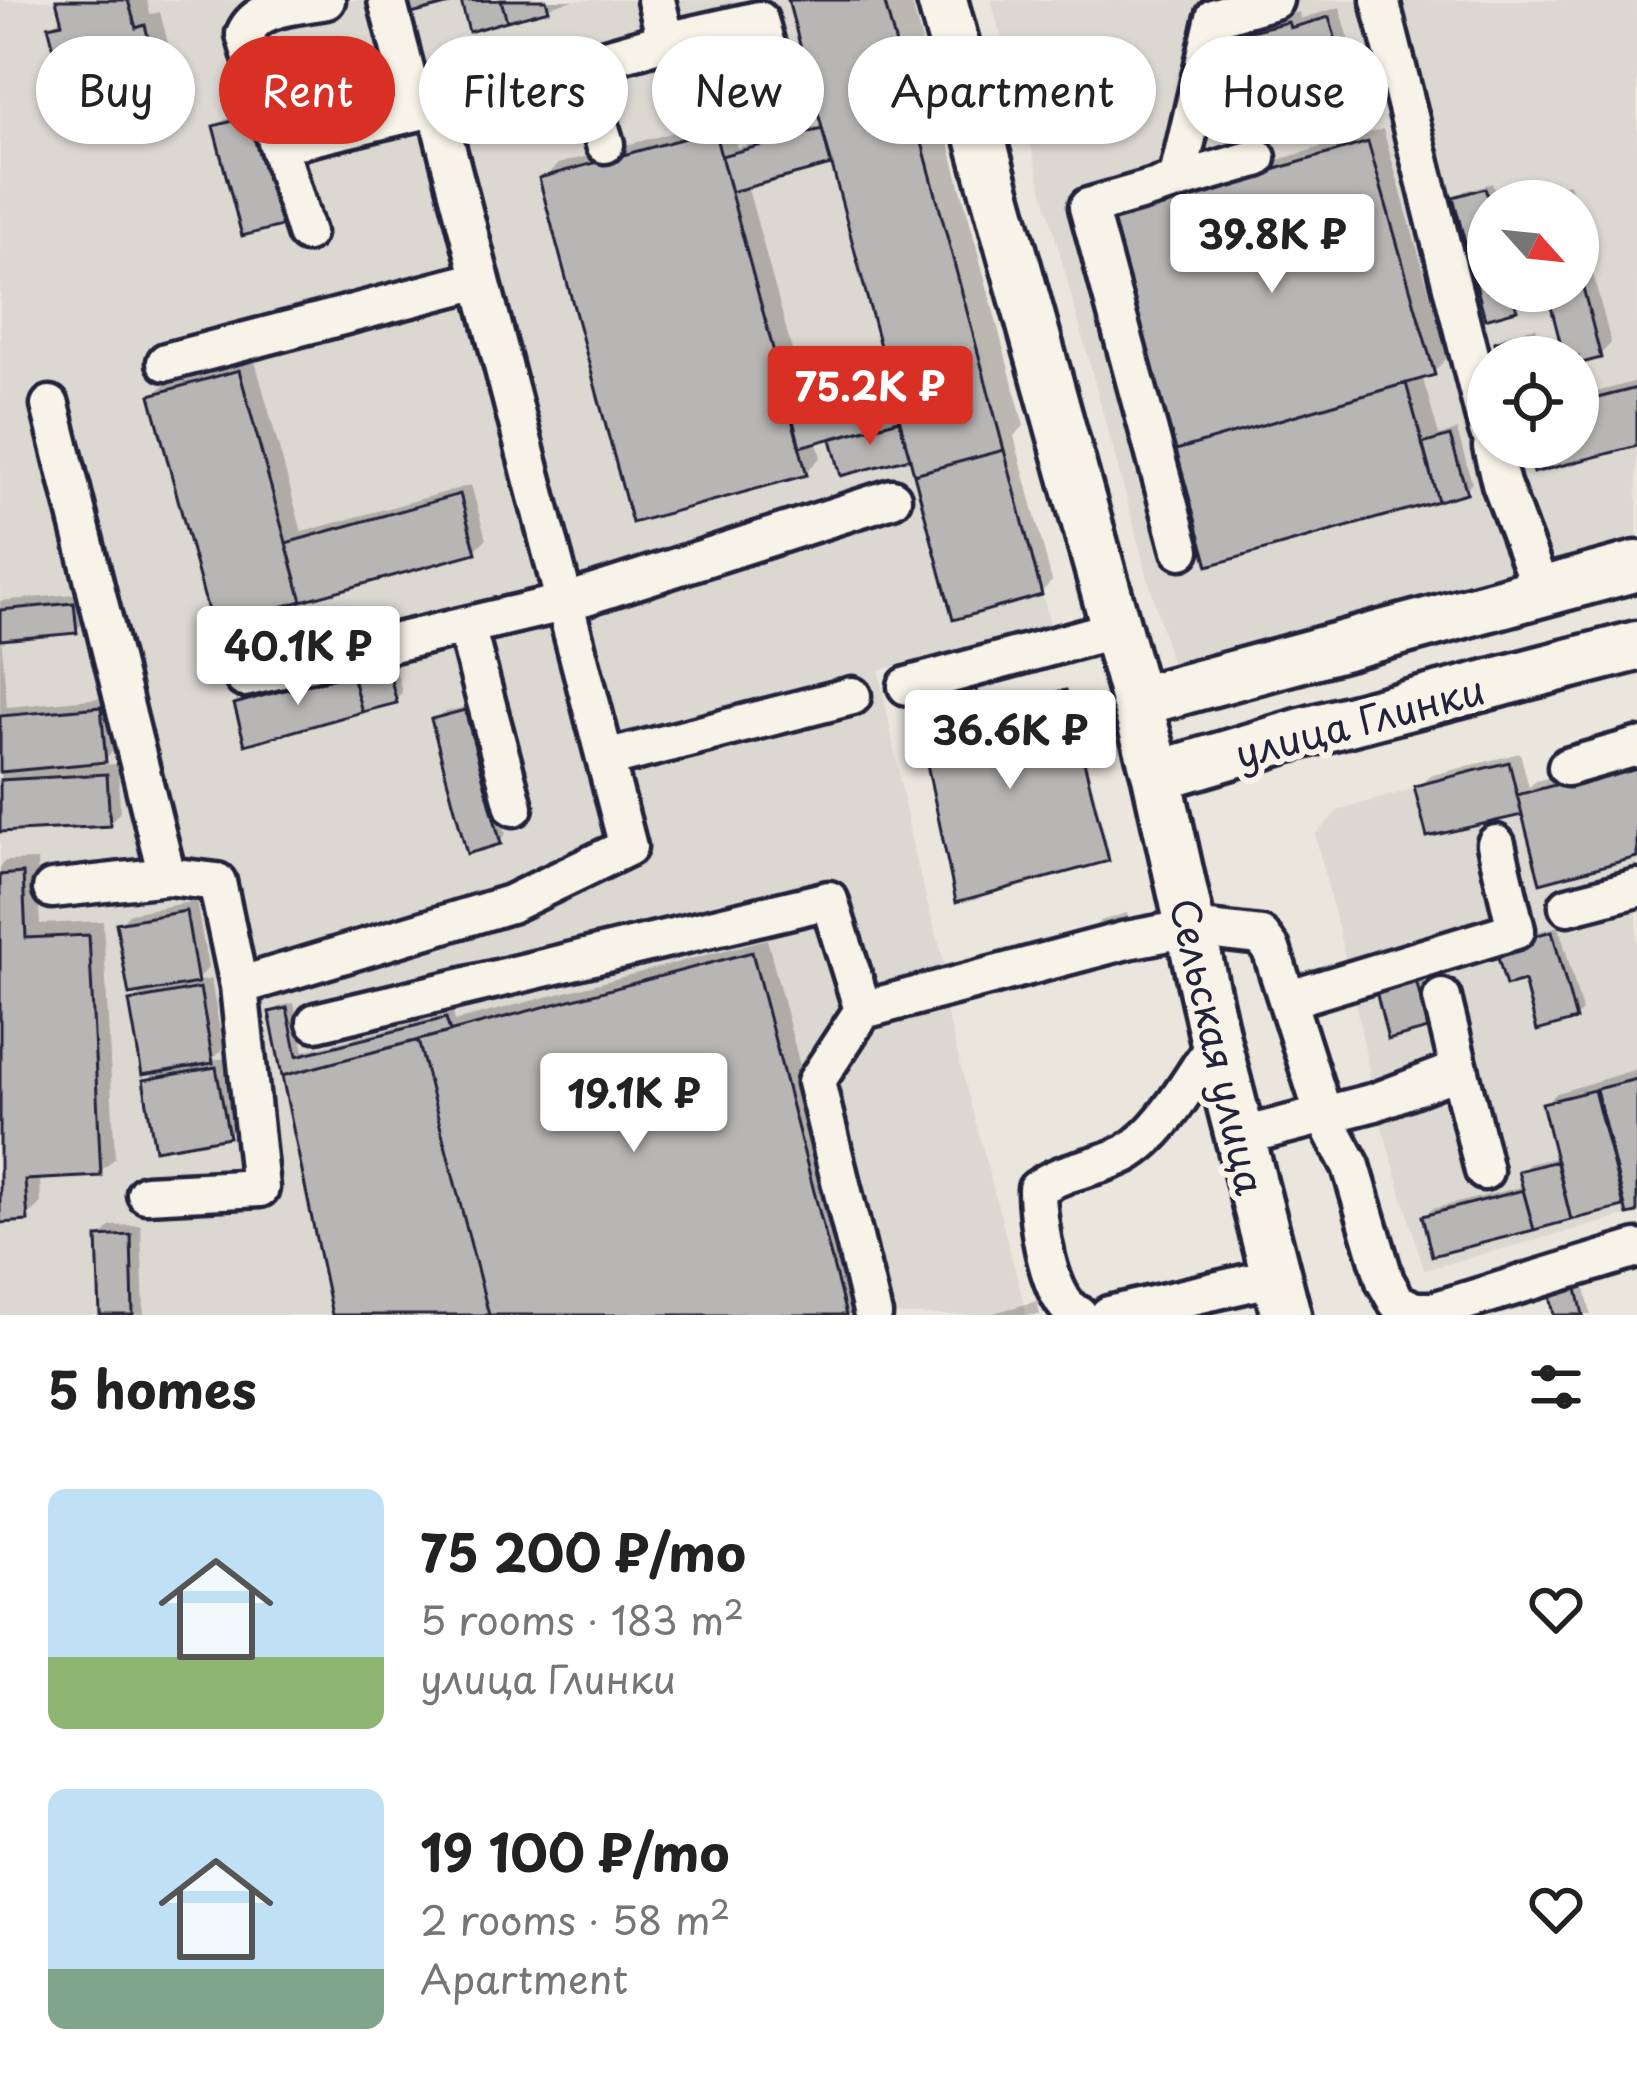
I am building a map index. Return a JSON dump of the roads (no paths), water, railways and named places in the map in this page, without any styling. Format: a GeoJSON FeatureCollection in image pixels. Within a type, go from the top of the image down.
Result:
{"type":"FeatureCollection","features":[{"type":"Feature","properties":{"kind":"main road"},"geometry":{"type":"LineString","coordinates":[[942,0],[1157,776]]}},
{"type":"Feature","properties":{"kind":"main road","name":"улица Глинки"},"geometry":{"type":"LineString","coordinates":[[1136,702],[1637,566]]}},
{"type":"Feature","properties":{"kind":"main road","name":"улица Глинки"},"geometry":{"type":"LineString","coordinates":[[1157,776],[1637,646]]}},
{"type":"Feature","properties":{"kind":"main road","name":"Сельская улица"},"geometry":{"type":"LineString","coordinates":[[1157,776],[1216,1043],[1281,1296]]}},
{"type":"Feature","properties":{"kind":"street"},"geometry":{"type":"LineString","coordinates":[[306,233],[244,34],[251,20],[264,12],[326,0]]}},
{"type":"Feature","properties":{"kind":"street"},"geometry":{"type":"LineString","coordinates":[[387,0],[419,89]]}},
{"type":"Feature","properties":{"kind":"street"},"geometry":{"type":"LineString","coordinates":[[656,0],[665,36]]}},
{"type":"Feature","properties":{"kind":"street"},"geometry":{"type":"LineString","coordinates":[[1178,181],[1215,17],[1274,0]]}},
{"type":"Feature","properties":{"kind":"street"},"geometry":{"type":"LineString","coordinates":[[1380,0],[1467,346]]}},
{"type":"Feature","properties":{"kind":"street"},"geometry":{"type":"LineString","coordinates":[[685,36],[759,20],[763,36]]}},
{"type":"Feature","properties":{"kind":"street"},"geometry":{"type":"LineString","coordinates":[[278,145],[419,111]]}},
{"type":"Feature","properties":{"kind":"street"},"geometry":{"type":"LineString","coordinates":[[239,986],[510,904],[628,847],[480,280],[437,144]]}},
{"type":"Feature","properties":{"kind":"street"},"geometry":{"type":"LineString","coordinates":[[1181,550],[1088,207],[1257,158]]}},
{"type":"Feature","properties":{"kind":"street"},"geometry":{"type":"LineString","coordinates":[[166,362],[480,280]]}},
{"type":"Feature","properties":{"kind":"street"},"geometry":{"type":"LineString","coordinates":[[50,405],[167,877]]}},
{"type":"Feature","properties":{"kind":"street"},"geometry":{"type":"LineString","coordinates":[[1499,468],[1541,590]]}},
{"type":"Feature","properties":{"kind":"street"},"geometry":{"type":"LineString","coordinates":[[244,678],[567,602],[892,498]]}},
{"type":"Feature","properties":{"kind":"street"},"geometry":{"type":"LineString","coordinates":[[466,626],[514,807]]}},
{"type":"Feature","properties":{"kind":"street"},"geometry":{"type":"LineString","coordinates":[[907,686],[1116,629]]}},
{"type":"Feature","properties":{"kind":"street"},"geometry":{"type":"LineString","coordinates":[[606,759],[852,696]]}},
{"type":"Feature","properties":{"kind":"street"},"geometry":{"type":"LineString","coordinates":[[1567,767],[1637,747]]}},
{"type":"Feature","properties":{"kind":"street"},"geometry":{"type":"LineString","coordinates":[[1290,999],[1516,929],[1496,844]]}},
{"type":"Feature","properties":{"kind":"street"},"geometry":{"type":"LineString","coordinates":[[52,890],[167,877],[217,882],[239,986],[260,1188],[146,1194]]}},
{"type":"Feature","properties":{"kind":"street"},"geometry":{"type":"LineString","coordinates":[[1568,906],[1637,888]]}},
{"type":"Feature","properties":{"kind":"street"},"geometry":{"type":"LineString","coordinates":[[316,1022],[829,900],[863,1010]]}},
{"type":"Feature","properties":{"kind":"street"},"geometry":{"type":"LineString","coordinates":[[873,1315],[816,1082],[863,1010],[1127,940],[1192,928],[1261,936],[1271,949],[1324,1116],[1351,1166],[1385,1281],[1397,1302],[1414,1310],[1433,1311],[1637,1249]]}},
{"type":"Feature","properties":{"kind":"street"},"geometry":{"type":"LineString","coordinates":[[1442,998],[1484,1172]]}},
{"type":"Feature","properties":{"kind":"street"},"geometry":{"type":"LineString","coordinates":[[1079,1315],[1069,1312],[1058,1296],[1040,1227],[1037,1189],[1056,1175],[1100,1165],[1130,1151],[1159,1122],[1216,1043]]}},
{"type":"Feature","properties":{"kind":"street"},"geometry":{"type":"LineString","coordinates":[[1239,1137],[1375,1102],[1459,1070]]}},
{"type":"Feature","properties":{"kind":"street"},"geometry":{"type":"LineString","coordinates":[[1109,1315],[1281,1296]]}}]}
